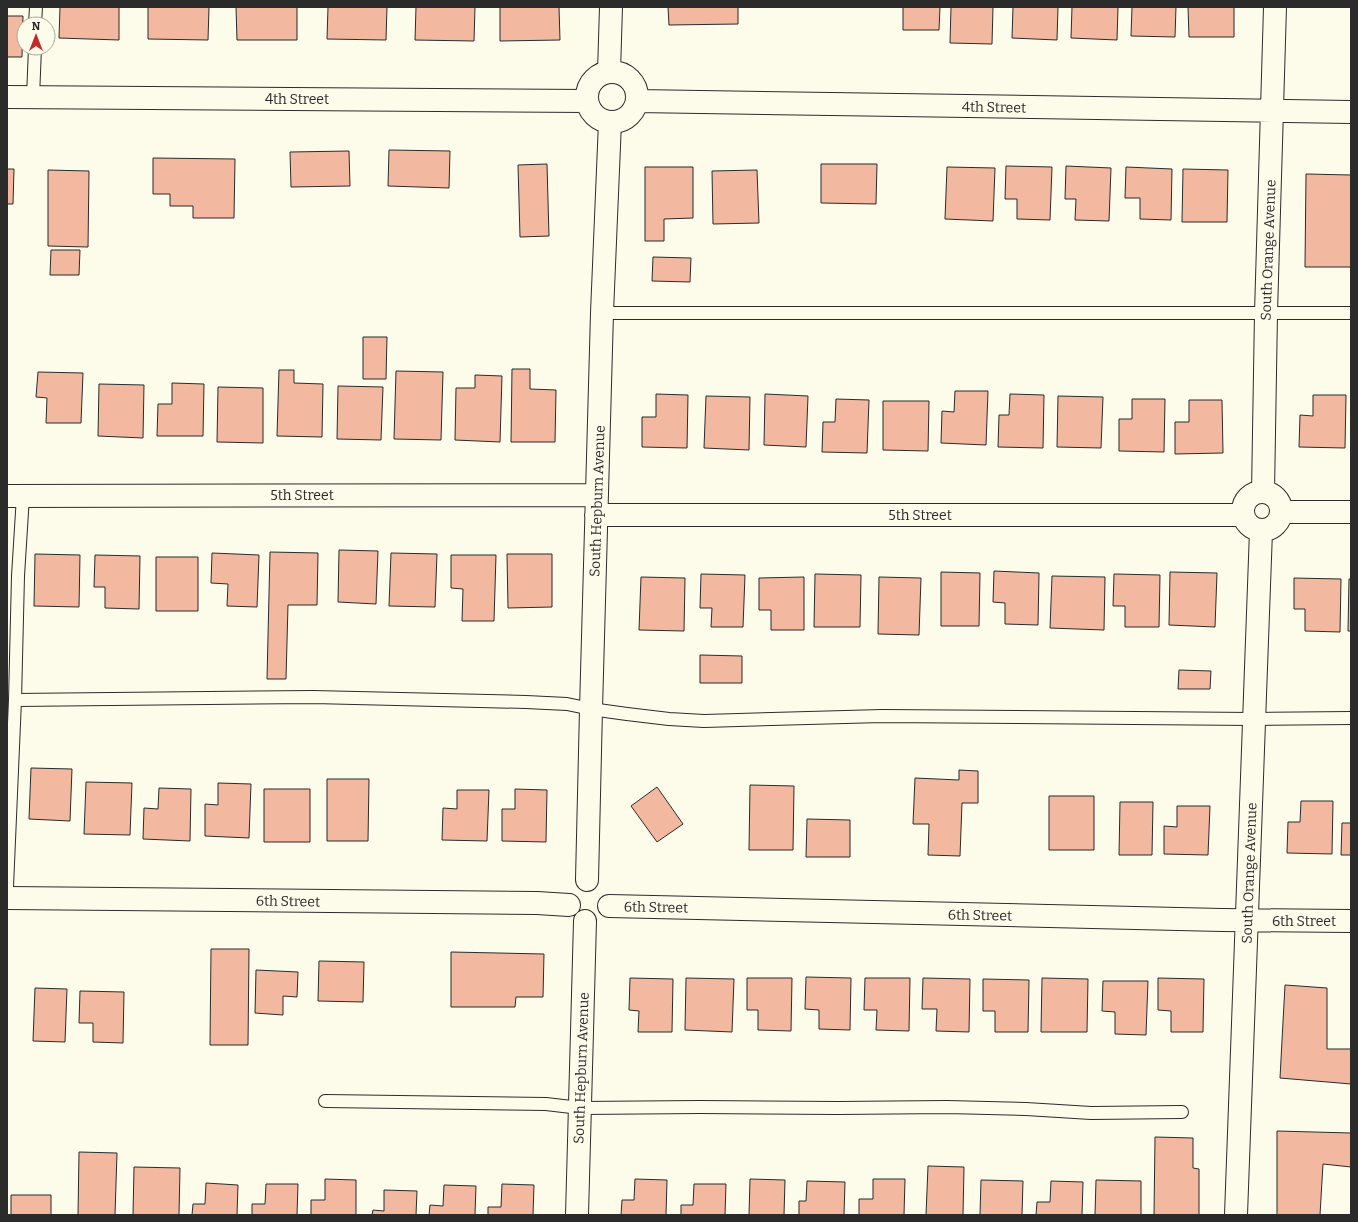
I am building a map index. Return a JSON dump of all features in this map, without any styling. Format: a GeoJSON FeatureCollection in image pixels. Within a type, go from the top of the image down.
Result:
{"type":"FeatureCollection","features":[{"type":"Feature","properties":{"kind":"street"},"geometry":{"type":"LineString","coordinates":[[609,72],[611,7]]}},
{"type":"Feature","properties":{"kind":"street","name":"South Orange Avenue"},"geometry":{"type":"LineString","coordinates":[[1263,492],[1266,313],[1275,7]]}},
{"type":"Feature","properties":{"kind":"street"},"geometry":{"type":"LineString","coordinates":[[609,72],[617,72],[624,75],[631,79],[635,86],[637,101],[635,109],[630,115],[618,122],[602,120],[595,116],[587,101],[587,93],[594,78],[609,72]]}},
{"type":"Feature","properties":{"kind":"street","name":"4th Street"},"geometry":{"type":"LineString","coordinates":[[7,97],[587,101]]}},
{"type":"Feature","properties":{"kind":"street","name":"4th Street"},"geometry":{"type":"LineString","coordinates":[[637,101],[1272,112],[1351,112]]}},
{"type":"Feature","properties":{"kind":"street","name":"South Hepburn Avenue"},"geometry":{"type":"LineString","coordinates":[[587,880],[602,313],[610,122]]}},
{"type":"Feature","properties":{"kind":"street"},"geometry":{"type":"LineString","coordinates":[[1263,492],[1274,496],[1278,500],[1282,512],[1278,523],[1267,530],[1261,531],[1249,526],[1243,515],[1244,504],[1247,499],[1257,493],[1263,492]]}},
{"type":"Feature","properties":{"kind":"street","name":"5th Street"},"geometry":{"type":"LineString","coordinates":[[15,496],[1243,515]]}},
{"type":"Feature","properties":{"kind":"street"},"geometry":{"type":"LineString","coordinates":[[1282,512],[1351,512]]}},
{"type":"Feature","properties":{"kind":"street","name":"South Orange Avenue"},"geometry":{"type":"LineString","coordinates":[[1236,1215],[1261,531]]}},
{"type":"Feature","properties":{"kind":"street"},"geometry":{"type":"LineString","coordinates":[[587,880],[594,881],[605,888],[609,900],[609,906],[602,916],[591,920],[585,920],[575,915],[569,905],[568,898],[575,886],[580,882],[587,880]]}},
{"type":"Feature","properties":{"kind":"street","name":"6th Street"},"geometry":{"type":"LineString","coordinates":[[7,898],[537,903],[569,905]]}},
{"type":"Feature","properties":{"kind":"street","name":"6th Street"},"geometry":{"type":"LineString","coordinates":[[609,906],[1351,921]]}},
{"type":"Feature","properties":{"kind":"street","name":"South Hepburn Avenue"},"geometry":{"type":"LineString","coordinates":[[577,1215],[585,920]]}},
{"type":"Feature","properties":{"kind":"lane"},"geometry":{"type":"LineString","coordinates":[[33,98],[34,56]]}},
{"type":"Feature","properties":{"kind":"lane"},"geometry":{"type":"LineString","coordinates":[[602,313],[1351,314]]}},
{"type":"Feature","properties":{"kind":"lane"},"geometry":{"type":"LineString","coordinates":[[7,887],[16,700],[18,576],[15,496]]}},
{"type":"Feature","properties":{"kind":"lane"},"geometry":{"type":"LineString","coordinates":[[16,700],[313,698],[553,703],[670,719],[704,721],[882,716],[1253,719],[1351,718]]}},
{"type":"Feature","properties":{"kind":"lane"},"geometry":{"type":"LineString","coordinates":[[325,1101],[546,1104],[580,1108],[947,1107],[1026,1109],[1091,1113],[1182,1112]]}},
{"type":"Feature","properties":{"kind":"building"},"geometry":{"type":"Polygon","coordinates":[[[60,7],[119,7],[119,40],[59,38],[60,7]]]}},
{"type":"Feature","properties":{"kind":"building"},"geometry":{"type":"Polygon","coordinates":[[[148,7],[209,7],[208,40],[148,39],[148,7]]]}},
{"type":"Feature","properties":{"kind":"building"},"geometry":{"type":"Polygon","coordinates":[[[236,7],[297,7],[297,40],[237,40],[236,7]]]}},
{"type":"Feature","properties":{"kind":"building"},"geometry":{"type":"Polygon","coordinates":[[[328,7],[387,7],[386,40],[327,39],[328,7]]]}},
{"type":"Feature","properties":{"kind":"building"},"geometry":{"type":"Polygon","coordinates":[[[416,7],[475,7],[474,41],[415,40],[416,7]]]}},
{"type":"Feature","properties":{"kind":"building"},"geometry":{"type":"Polygon","coordinates":[[[500,7],[559,7],[560,40],[500,41],[500,7]]]}},
{"type":"Feature","properties":{"kind":"building"},"geometry":{"type":"Polygon","coordinates":[[[668,7],[738,7],[738,24],[669,25],[668,7]]]}},
{"type":"Feature","properties":{"kind":"building"},"geometry":{"type":"Polygon","coordinates":[[[903,7],[940,7],[939,30],[903,30],[903,7]]]}},
{"type":"Feature","properties":{"kind":"building"},"geometry":{"type":"Polygon","coordinates":[[[951,7],[993,7],[992,44],[950,43],[951,7]]]}},
{"type":"Feature","properties":{"kind":"building"},"geometry":{"type":"Polygon","coordinates":[[[1013,7],[1058,7],[1057,40],[1012,38],[1013,7]]]}},
{"type":"Feature","properties":{"kind":"building"},"geometry":{"type":"Polygon","coordinates":[[[1072,7],[1118,7],[1117,40],[1071,38],[1072,7]]]}},
{"type":"Feature","properties":{"kind":"building"},"geometry":{"type":"Polygon","coordinates":[[[1132,7],[1176,7],[1175,37],[1131,36],[1132,7]]]}},
{"type":"Feature","properties":{"kind":"building"},"geometry":{"type":"Polygon","coordinates":[[[1188,7],[1234,7],[1234,37],[1189,37],[1188,7]]]}},
{"type":"Feature","properties":{"kind":"building"},"geometry":{"type":"Polygon","coordinates":[[[7,16],[16,16],[16,56],[22,57],[7,57],[7,16]]]}},
{"type":"Feature","properties":{"kind":"building"},"geometry":{"type":"Polygon","coordinates":[[[389,150],[450,151],[449,188],[388,186],[389,150]]]}},
{"type":"Feature","properties":{"kind":"building"},"geometry":{"type":"Polygon","coordinates":[[[349,151],[350,186],[291,187],[290,152],[349,151]]]}},
{"type":"Feature","properties":{"kind":"building"},"geometry":{"type":"Polygon","coordinates":[[[153,158],[235,159],[234,218],[193,218],[193,206],[170,206],[170,194],[153,194],[153,158]]]}},
{"type":"Feature","properties":{"kind":"building"},"geometry":{"type":"Polygon","coordinates":[[[547,164],[549,236],[520,237],[518,165],[547,164]]]}},
{"type":"Feature","properties":{"kind":"building"},"geometry":{"type":"Polygon","coordinates":[[[821,164],[877,164],[876,204],[821,203],[821,164]]]}},
{"type":"Feature","properties":{"kind":"building"},"geometry":{"type":"Polygon","coordinates":[[[1006,166],[1052,167],[1050,220],[1017,219],[1017,199],[1005,199],[1006,166]]]}},
{"type":"Feature","properties":{"kind":"building"},"geometry":{"type":"Polygon","coordinates":[[[1066,166],[1111,168],[1109,221],[1075,220],[1076,199],[1065,199],[1066,166]]]}},
{"type":"Feature","properties":{"kind":"building"},"geometry":{"type":"Polygon","coordinates":[[[645,167],[693,167],[693,218],[664,219],[664,241],[645,241],[645,167]]]}},
{"type":"Feature","properties":{"kind":"building"},"geometry":{"type":"Polygon","coordinates":[[[947,167],[995,168],[993,221],[945,219],[947,167]]]}},
{"type":"Feature","properties":{"kind":"building"},"geometry":{"type":"Polygon","coordinates":[[[1126,167],[1172,169],[1171,220],[1140,219],[1140,198],[1125,198],[1126,167]]]}},
{"type":"Feature","properties":{"kind":"building"},"geometry":{"type":"Polygon","coordinates":[[[7,169],[14,169],[13,204],[7,204],[7,169]]]}},
{"type":"Feature","properties":{"kind":"building"},"geometry":{"type":"Polygon","coordinates":[[[1183,169],[1228,170],[1227,222],[1182,222],[1183,169]]]}},
{"type":"Feature","properties":{"kind":"building"},"geometry":{"type":"Polygon","coordinates":[[[48,170],[89,171],[88,247],[48,246],[48,170]]]}},
{"type":"Feature","properties":{"kind":"building"},"geometry":{"type":"Polygon","coordinates":[[[757,170],[759,223],[713,224],[712,171],[757,170]]]}},
{"type":"Feature","properties":{"kind":"building"},"geometry":{"type":"Polygon","coordinates":[[[1306,174],[1351,175],[1351,267],[1305,267],[1306,174]]]}},
{"type":"Feature","properties":{"kind":"building"},"geometry":{"type":"Polygon","coordinates":[[[51,250],[80,250],[79,275],[50,275],[51,250]]]}},
{"type":"Feature","properties":{"kind":"building"},"geometry":{"type":"Polygon","coordinates":[[[653,257],[691,258],[690,282],[652,281],[653,257]]]}},
{"type":"Feature","properties":{"kind":"building"},"geometry":{"type":"Polygon","coordinates":[[[363,337],[387,337],[386,379],[363,379],[363,337]]]}},
{"type":"Feature","properties":{"kind":"building"},"geometry":{"type":"Polygon","coordinates":[[[512,369],[530,369],[530,389],[556,390],[555,442],[511,442],[512,369]]]}},
{"type":"Feature","properties":{"kind":"building"},"geometry":{"type":"Polygon","coordinates":[[[279,370],[294,370],[294,383],[323,384],[322,437],[277,436],[279,370]]]}},
{"type":"Feature","properties":{"kind":"building"},"geometry":{"type":"Polygon","coordinates":[[[396,371],[443,372],[441,440],[394,439],[396,371]]]}},
{"type":"Feature","properties":{"kind":"building"},"geometry":{"type":"Polygon","coordinates":[[[38,372],[83,373],[81,423],[46,423],[47,398],[36,397],[38,372]]]}},
{"type":"Feature","properties":{"kind":"building"},"geometry":{"type":"Polygon","coordinates":[[[475,375],[502,376],[500,442],[455,440],[456,388],[475,388],[475,375]]]}},
{"type":"Feature","properties":{"kind":"building"},"geometry":{"type":"Polygon","coordinates":[[[172,383],[204,384],[203,436],[157,436],[158,404],[172,404],[172,383]]]}},
{"type":"Feature","properties":{"kind":"building"},"geometry":{"type":"Polygon","coordinates":[[[99,384],[144,385],[143,438],[98,436],[99,384]]]}},
{"type":"Feature","properties":{"kind":"building"},"geometry":{"type":"Polygon","coordinates":[[[338,386],[383,387],[381,440],[337,439],[338,386]]]}},
{"type":"Feature","properties":{"kind":"building"},"geometry":{"type":"Polygon","coordinates":[[[218,387],[263,388],[263,443],[217,442],[218,387]]]}},
{"type":"Feature","properties":{"kind":"building"},"geometry":{"type":"Polygon","coordinates":[[[955,391],[988,391],[986,445],[941,443],[942,411],[954,412],[955,391]]]}},
{"type":"Feature","properties":{"kind":"building"},"geometry":{"type":"Polygon","coordinates":[[[656,394],[688,395],[687,448],[642,447],[642,417],[656,417],[656,394]]]}},
{"type":"Feature","properties":{"kind":"building"},"geometry":{"type":"Polygon","coordinates":[[[765,394],[808,396],[806,447],[764,445],[765,394]]]}},
{"type":"Feature","properties":{"kind":"building"},"geometry":{"type":"Polygon","coordinates":[[[1010,394],[1044,395],[1043,448],[998,447],[999,415],[1009,415],[1010,394]]]}},
{"type":"Feature","properties":{"kind":"building"},"geometry":{"type":"Polygon","coordinates":[[[1313,395],[1346,395],[1345,448],[1299,447],[1300,415],[1313,416],[1313,395]]]}},
{"type":"Feature","properties":{"kind":"building"},"geometry":{"type":"Polygon","coordinates":[[[706,396],[750,397],[749,450],[704,448],[706,396]]]}},
{"type":"Feature","properties":{"kind":"building"},"geometry":{"type":"Polygon","coordinates":[[[1058,396],[1103,397],[1101,448],[1057,447],[1058,396]]]}},
{"type":"Feature","properties":{"kind":"building"},"geometry":{"type":"Polygon","coordinates":[[[836,399],[869,400],[867,453],[822,452],[823,422],[835,422],[836,399]]]}},
{"type":"Feature","properties":{"kind":"building"},"geometry":{"type":"Polygon","coordinates":[[[1132,399],[1165,399],[1164,452],[1119,451],[1119,419],[1132,419],[1132,399]]]}},
{"type":"Feature","properties":{"kind":"building"},"geometry":{"type":"Polygon","coordinates":[[[1189,400],[1222,400],[1223,453],[1175,454],[1175,422],[1189,422],[1189,400]]]}},
{"type":"Feature","properties":{"kind":"building"},"geometry":{"type":"Polygon","coordinates":[[[883,401],[929,401],[928,451],[883,450],[883,401]]]}},
{"type":"Feature","properties":{"kind":"building"},"geometry":{"type":"Polygon","coordinates":[[[339,550],[378,551],[376,604],[338,602],[339,550]]]}},
{"type":"Feature","properties":{"kind":"building"},"geometry":{"type":"Polygon","coordinates":[[[270,552],[318,553],[317,605],[288,605],[286,679],[267,679],[270,552]]]}},
{"type":"Feature","properties":{"kind":"building"},"geometry":{"type":"Polygon","coordinates":[[[212,553],[259,555],[257,607],[227,606],[228,584],[211,583],[212,553]]]}},
{"type":"Feature","properties":{"kind":"building"},"geometry":{"type":"Polygon","coordinates":[[[391,553],[437,554],[435,607],[389,606],[391,553]]]}},
{"type":"Feature","properties":{"kind":"building"},"geometry":{"type":"Polygon","coordinates":[[[35,554],[80,555],[79,607],[34,606],[35,554]]]}},
{"type":"Feature","properties":{"kind":"building"},"geometry":{"type":"Polygon","coordinates":[[[507,554],[552,554],[552,607],[508,608],[507,554]]]}},
{"type":"Feature","properties":{"kind":"building"},"geometry":{"type":"Polygon","coordinates":[[[95,555],[140,556],[139,609],[105,608],[105,587],[94,587],[95,555]]]}},
{"type":"Feature","properties":{"kind":"building"},"geometry":{"type":"Polygon","coordinates":[[[451,555],[496,555],[494,621],[462,621],[463,589],[451,588],[451,555]]]}},
{"type":"Feature","properties":{"kind":"building"},"geometry":{"type":"Polygon","coordinates":[[[156,557],[198,557],[198,611],[156,611],[156,557]]]}},
{"type":"Feature","properties":{"kind":"building"},"geometry":{"type":"Polygon","coordinates":[[[994,571],[1039,573],[1038,625],[1005,624],[1005,603],[993,602],[994,571]]]}},
{"type":"Feature","properties":{"kind":"building"},"geometry":{"type":"Polygon","coordinates":[[[941,572],[980,573],[979,626],[941,626],[941,572]]]}},
{"type":"Feature","properties":{"kind":"building"},"geometry":{"type":"Polygon","coordinates":[[[1170,572],[1217,573],[1215,627],[1169,625],[1170,572]]]}},
{"type":"Feature","properties":{"kind":"building"},"geometry":{"type":"Polygon","coordinates":[[[701,574],[745,575],[743,627],[711,627],[712,608],[700,608],[701,574]]]}},
{"type":"Feature","properties":{"kind":"building"},"geometry":{"type":"Polygon","coordinates":[[[815,574],[861,575],[860,627],[814,627],[815,574]]]}},
{"type":"Feature","properties":{"kind":"building"},"geometry":{"type":"Polygon","coordinates":[[[1114,574],[1160,575],[1159,627],[1125,627],[1125,606],[1113,606],[1114,574]]]}},
{"type":"Feature","properties":{"kind":"building"},"geometry":{"type":"Polygon","coordinates":[[[1052,576],[1105,577],[1104,630],[1050,628],[1052,576]]]}},
{"type":"Feature","properties":{"kind":"building"},"geometry":{"type":"Polygon","coordinates":[[[641,577],[685,578],[684,631],[639,630],[641,577]]]}},
{"type":"Feature","properties":{"kind":"building"},"geometry":{"type":"Polygon","coordinates":[[[804,577],[804,630],[771,630],[771,610],[759,610],[759,578],[804,577]]]}},
{"type":"Feature","properties":{"kind":"building"},"geometry":{"type":"Polygon","coordinates":[[[879,577],[921,578],[919,635],[878,634],[879,577]]]}},
{"type":"Feature","properties":{"kind":"building"},"geometry":{"type":"Polygon","coordinates":[[[1294,578],[1341,579],[1340,632],[1305,631],[1305,609],[1294,609],[1294,578]]]}},
{"type":"Feature","properties":{"kind":"building"},"geometry":{"type":"Polygon","coordinates":[[[1349,579],[1351,579],[1351,631],[1348,631],[1349,579]]]}},
{"type":"Feature","properties":{"kind":"building"},"geometry":{"type":"Polygon","coordinates":[[[700,655],[742,656],[742,683],[700,683],[700,655]]]}},
{"type":"Feature","properties":{"kind":"building"},"geometry":{"type":"Polygon","coordinates":[[[1179,670],[1211,671],[1210,689],[1178,689],[1179,670]]]}},
{"type":"Feature","properties":{"kind":"building"},"geometry":{"type":"Polygon","coordinates":[[[31,768],[72,769],[70,821],[29,819],[31,768]]]}},
{"type":"Feature","properties":{"kind":"building"},"geometry":{"type":"Polygon","coordinates":[[[959,770],[978,771],[978,803],[962,803],[960,856],[928,855],[929,824],[913,824],[915,778],[959,780],[959,770]]]}},
{"type":"Feature","properties":{"kind":"building"},"geometry":{"type":"Polygon","coordinates":[[[327,779],[369,779],[368,841],[327,841],[327,779]]]}},
{"type":"Feature","properties":{"kind":"building"},"geometry":{"type":"Polygon","coordinates":[[[86,782],[132,783],[130,835],[84,834],[86,782]]]}},
{"type":"Feature","properties":{"kind":"building"},"geometry":{"type":"Polygon","coordinates":[[[218,783],[251,784],[249,838],[205,836],[205,804],[218,805],[218,783]]]}},
{"type":"Feature","properties":{"kind":"building"},"geometry":{"type":"Polygon","coordinates":[[[750,785],[794,786],[793,850],[749,850],[750,785]]]}},
{"type":"Feature","properties":{"kind":"building"},"geometry":{"type":"Polygon","coordinates":[[[657,787],[683,824],[657,842],[631,806],[657,787]]]}},
{"type":"Feature","properties":{"kind":"building"},"geometry":{"type":"Polygon","coordinates":[[[159,788],[191,789],[190,841],[143,839],[144,808],[158,809],[159,788]]]}},
{"type":"Feature","properties":{"kind":"building"},"geometry":{"type":"Polygon","coordinates":[[[264,789],[310,789],[310,842],[264,842],[264,789]]]}},
{"type":"Feature","properties":{"kind":"building"},"geometry":{"type":"Polygon","coordinates":[[[515,789],[547,790],[546,842],[502,841],[502,809],[515,809],[515,789]]]}},
{"type":"Feature","properties":{"kind":"building"},"geometry":{"type":"Polygon","coordinates":[[[457,790],[489,790],[487,841],[442,840],[443,808],[457,809],[457,790]]]}},
{"type":"Feature","properties":{"kind":"building"},"geometry":{"type":"Polygon","coordinates":[[[1049,796],[1094,796],[1094,850],[1049,850],[1049,796]]]}},
{"type":"Feature","properties":{"kind":"building"},"geometry":{"type":"Polygon","coordinates":[[[1301,801],[1333,801],[1332,854],[1287,853],[1288,822],[1300,822],[1301,801]]]}},
{"type":"Feature","properties":{"kind":"building"},"geometry":{"type":"Polygon","coordinates":[[[1120,802],[1153,802],[1152,855],[1119,855],[1120,802]]]}},
{"type":"Feature","properties":{"kind":"building"},"geometry":{"type":"Polygon","coordinates":[[[1177,806],[1210,806],[1208,855],[1164,854],[1164,826],[1177,827],[1177,806]]]}},
{"type":"Feature","properties":{"kind":"building"},"geometry":{"type":"Polygon","coordinates":[[[807,819],[850,820],[850,857],[806,857],[807,819]]]}},
{"type":"Feature","properties":{"kind":"building"},"geometry":{"type":"Polygon","coordinates":[[[1342,823],[1351,823],[1351,855],[1341,855],[1342,823]]]}},
{"type":"Feature","properties":{"kind":"building"},"geometry":{"type":"Polygon","coordinates":[[[211,949],[249,949],[248,1045],[210,1045],[211,949]]]}},
{"type":"Feature","properties":{"kind":"building"},"geometry":{"type":"Polygon","coordinates":[[[451,952],[544,954],[543,997],[516,997],[515,1007],[451,1007],[451,952]]]}},
{"type":"Feature","properties":{"kind":"building"},"geometry":{"type":"Polygon","coordinates":[[[319,961],[364,962],[363,1002],[318,1001],[319,961]]]}},
{"type":"Feature","properties":{"kind":"building"},"geometry":{"type":"Polygon","coordinates":[[[256,970],[298,972],[297,997],[283,996],[283,1015],[255,1013],[256,970]]]}},
{"type":"Feature","properties":{"kind":"building"},"geometry":{"type":"Polygon","coordinates":[[[806,977],[851,978],[850,1030],[819,1029],[819,1010],[805,1009],[806,977]]]}},
{"type":"Feature","properties":{"kind":"building"},"geometry":{"type":"Polygon","coordinates":[[[630,978],[673,979],[672,1032],[638,1032],[639,1011],[629,1010],[630,978]]]}},
{"type":"Feature","properties":{"kind":"building"},"geometry":{"type":"Polygon","coordinates":[[[686,978],[734,979],[732,1032],[685,1030],[686,978]]]}},
{"type":"Feature","properties":{"kind":"building"},"geometry":{"type":"Polygon","coordinates":[[[747,978],[792,978],[791,1031],[758,1030],[758,1010],[747,1010],[747,978]]]}},
{"type":"Feature","properties":{"kind":"building"},"geometry":{"type":"Polygon","coordinates":[[[865,978],[910,978],[909,1031],[876,1030],[877,1010],[864,1010],[865,978]]]}},
{"type":"Feature","properties":{"kind":"building"},"geometry":{"type":"Polygon","coordinates":[[[923,978],[970,979],[969,1032],[936,1031],[937,1009],[922,1009],[923,978]]]}},
{"type":"Feature","properties":{"kind":"building"},"geometry":{"type":"Polygon","coordinates":[[[1042,978],[1088,979],[1087,1032],[1041,1032],[1042,978]]]}},
{"type":"Feature","properties":{"kind":"building"},"geometry":{"type":"Polygon","coordinates":[[[1158,978],[1204,979],[1203,1032],[1171,1032],[1171,1011],[1158,1010],[1158,978]]]}},
{"type":"Feature","properties":{"kind":"building"},"geometry":{"type":"Polygon","coordinates":[[[983,979],[1029,980],[1028,1032],[995,1032],[995,1011],[983,1011],[983,979]]]}},
{"type":"Feature","properties":{"kind":"building"},"geometry":{"type":"Polygon","coordinates":[[[1103,981],[1148,981],[1146,1035],[1115,1034],[1115,1012],[1102,1011],[1103,981]]]}},
{"type":"Feature","properties":{"kind":"building"},"geometry":{"type":"Polygon","coordinates":[[[1285,985],[1327,988],[1327,1049],[1351,1049],[1351,1084],[1280,1078],[1285,985]]]}},
{"type":"Feature","properties":{"kind":"building"},"geometry":{"type":"Polygon","coordinates":[[[35,988],[67,989],[65,1042],[33,1041],[35,988]]]}},
{"type":"Feature","properties":{"kind":"building"},"geometry":{"type":"Polygon","coordinates":[[[80,991],[124,992],[123,1043],[93,1042],[93,1023],[79,1023],[80,991]]]}},
{"type":"Feature","properties":{"kind":"building"},"geometry":{"type":"Polygon","coordinates":[[[1277,1131],[1351,1133],[1351,1167],[1323,1164],[1320,1215],[1277,1215],[1277,1131]]]}},
{"type":"Feature","properties":{"kind":"building"},"geometry":{"type":"Polygon","coordinates":[[[1155,1137],[1193,1138],[1193,1168],[1199,1169],[1199,1215],[1154,1215],[1155,1137]]]}},
{"type":"Feature","properties":{"kind":"building"},"geometry":{"type":"Polygon","coordinates":[[[79,1152],[117,1153],[115,1215],[78,1215],[79,1152]]]}},
{"type":"Feature","properties":{"kind":"building"},"geometry":{"type":"Polygon","coordinates":[[[928,1166],[964,1167],[963,1215],[926,1215],[928,1166]]]}},
{"type":"Feature","properties":{"kind":"building"},"geometry":{"type":"Polygon","coordinates":[[[134,1167],[180,1168],[179,1215],[133,1215],[134,1167]]]}},
{"type":"Feature","properties":{"kind":"building"},"geometry":{"type":"Polygon","coordinates":[[[325,1179],[356,1180],[356,1215],[311,1215],[311,1200],[325,1200],[325,1179]]]}},
{"type":"Feature","properties":{"kind":"building"},"geometry":{"type":"Polygon","coordinates":[[[635,1179],[667,1180],[666,1215],[621,1215],[622,1200],[634,1200],[635,1179]]]}},
{"type":"Feature","properties":{"kind":"building"},"geometry":{"type":"Polygon","coordinates":[[[750,1179],[785,1180],[784,1215],[749,1215],[750,1179]]]}},
{"type":"Feature","properties":{"kind":"building"},"geometry":{"type":"Polygon","coordinates":[[[873,1179],[905,1179],[904,1215],[859,1215],[859,1199],[873,1199],[873,1179]]]}},
{"type":"Feature","properties":{"kind":"building"},"geometry":{"type":"Polygon","coordinates":[[[981,1180],[1023,1181],[1022,1215],[980,1215],[981,1180]]]}},
{"type":"Feature","properties":{"kind":"building"},"geometry":{"type":"Polygon","coordinates":[[[1096,1180],[1141,1181],[1141,1215],[1095,1215],[1096,1180]]]}},
{"type":"Feature","properties":{"kind":"building"},"geometry":{"type":"Polygon","coordinates":[[[807,1181],[845,1182],[844,1215],[799,1215],[799,1201],[806,1201],[807,1181]]]}},
{"type":"Feature","properties":{"kind":"building"},"geometry":{"type":"Polygon","coordinates":[[[1051,1181],[1083,1182],[1082,1215],[1036,1215],[1037,1202],[1050,1202],[1051,1181]]]}},
{"type":"Feature","properties":{"kind":"building"},"geometry":{"type":"Polygon","coordinates":[[[206,1183],[238,1185],[237,1215],[192,1215],[193,1204],[205,1204],[206,1183]]]}},
{"type":"Feature","properties":{"kind":"building"},"geometry":{"type":"Polygon","coordinates":[[[266,1184],[298,1184],[297,1215],[252,1215],[252,1204],[265,1204],[266,1184]]]}},
{"type":"Feature","properties":{"kind":"building"},"geometry":{"type":"Polygon","coordinates":[[[502,1184],[534,1185],[533,1215],[488,1215],[488,1207],[501,1207],[502,1184]]]}},
{"type":"Feature","properties":{"kind":"building"},"geometry":{"type":"Polygon","coordinates":[[[694,1184],[726,1184],[725,1215],[681,1215],[681,1205],[693,1205],[694,1184]]]}},
{"type":"Feature","properties":{"kind":"building"},"geometry":{"type":"Polygon","coordinates":[[[444,1185],[476,1186],[475,1215],[429,1215],[430,1205],[443,1206],[444,1185]]]}},
{"type":"Feature","properties":{"kind":"building"},"geometry":{"type":"Polygon","coordinates":[[[384,1190],[417,1191],[416,1215],[372,1215],[373,1210],[384,1211],[384,1190]]]}},
{"type":"Feature","properties":{"kind":"building"},"geometry":{"type":"Polygon","coordinates":[[[11,1195],[51,1195],[51,1215],[11,1215],[11,1195]]]}}]}
